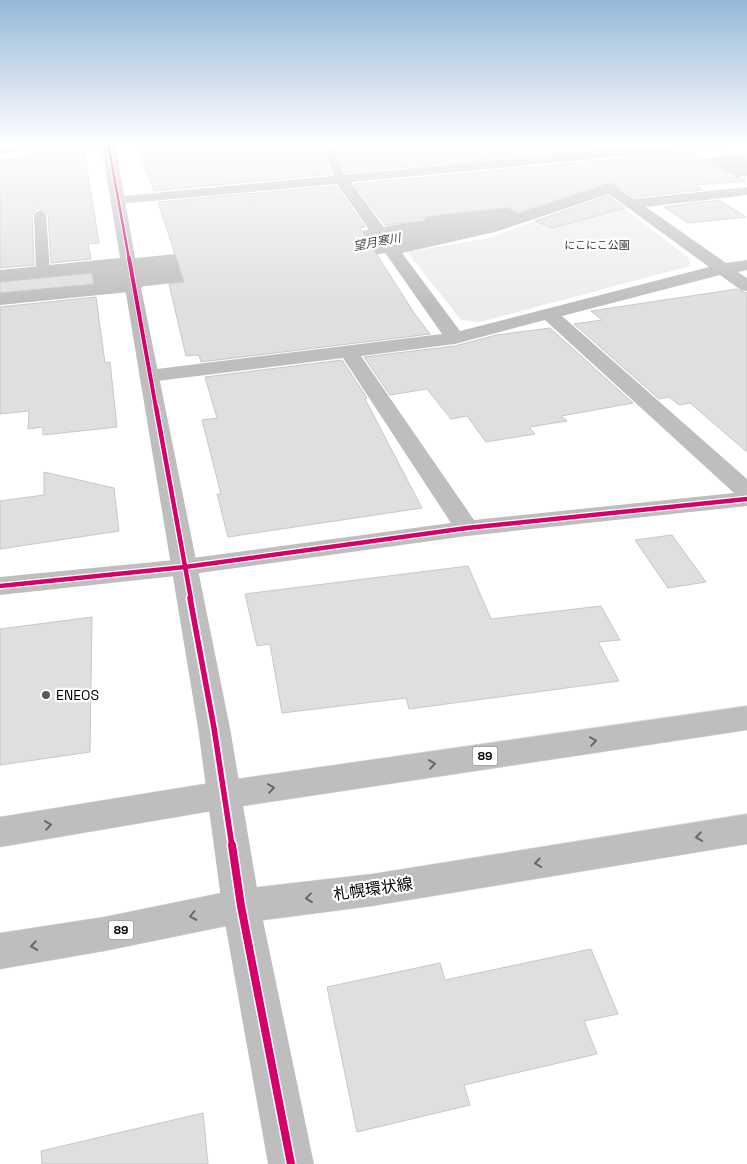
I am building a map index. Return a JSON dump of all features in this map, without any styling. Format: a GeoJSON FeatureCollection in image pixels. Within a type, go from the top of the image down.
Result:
{"type":"FeatureCollection","features":[{"type":"Feature","properties":{"kind":"street"},"geometry":{"type":"LineString","coordinates":[[147,197],[118,200],[185,567],[241,906],[291,1164]]}},
{"type":"Feature","properties":{"kind":"street"},"geometry":{"type":"LineString","coordinates":[[355,197],[455,338]]}},
{"type":"Feature","properties":{"kind":"street"},"geometry":{"type":"LineString","coordinates":[[387,243],[490,229],[586,197]]}},
{"type":"Feature","properties":{"kind":"street"},"geometry":{"type":"LineString","coordinates":[[624,197],[747,286]]}},
{"type":"Feature","properties":{"kind":"street"},"geometry":{"type":"LineString","coordinates":[[634,204],[692,197]]}},
{"type":"Feature","properties":{"kind":"street"},"geometry":{"type":"LineString","coordinates":[[149,376],[455,338],[722,269],[747,265]]}},
{"type":"Feature","properties":{"kind":"street"},"geometry":{"type":"LineString","coordinates":[[0,275],[43,270],[130,273]]}},
{"type":"Feature","properties":{"kind":"street"},"geometry":{"type":"LineString","coordinates":[[0,300],[130,273]]}},
{"type":"Feature","properties":{"kind":"street"},"geometry":{"type":"LineString","coordinates":[[548,313],[747,492]]}},
{"type":"Feature","properties":{"kind":"street"},"geometry":{"type":"LineString","coordinates":[[348,351],[467,528]]}},
{"type":"Feature","properties":{"kind":"street"},"geometry":{"type":"LineString","coordinates":[[0,586],[185,567],[467,528],[747,499]]}},
{"type":"Feature","properties":{"kind":"street","name":"89"},"geometry":{"type":"LineString","coordinates":[[0,832],[223,795],[747,718]]}},
{"type":"Feature","properties":{"kind":"street","name":"札幌環状線"},"geometry":{"type":"LineString","coordinates":[[0,951],[104,934],[241,906],[372,890],[747,829]]}},
{"type":"Feature","properties":{"kind":"lane"},"geometry":{"type":"LineString","coordinates":[[40,214],[43,270]]}},
{"type":"Feature","properties":{"kind":"green space","name":"にこにこ公園"},"geometry":{"type":"Polygon","coordinates":[[[601,197],[610,197],[689,258],[690,266],[480,322],[461,320],[407,252],[488,238],[601,197]]]}},
{"type":"Feature","properties":{"kind":"building"},"geometry":{"type":"Polygon","coordinates":[[[0,197],[92,197],[99,243],[88,244],[91,259],[51,263],[48,214],[39,208],[32,214],[34,265],[0,268],[0,197]]]}},
{"type":"Feature","properties":{"kind":"building"},"geometry":{"type":"Polygon","coordinates":[[[210,197],[344,197],[365,227],[360,228],[414,313],[430,334],[201,362],[199,355],[186,356],[169,284],[184,282],[158,202],[210,197]]]}},
{"type":"Feature","properties":{"kind":"building"},"geometry":{"type":"Polygon","coordinates":[[[364,197],[566,197],[518,213],[508,208],[423,217],[426,221],[385,225],[364,197]]]}},
{"type":"Feature","properties":{"kind":"building"},"geometry":{"type":"Polygon","coordinates":[[[605,197],[611,197],[625,208],[552,228],[535,221],[605,197]]]}},
{"type":"Feature","properties":{"kind":"building"},"geometry":{"type":"Polygon","coordinates":[[[719,200],[746,217],[688,223],[664,207],[719,200]]]}},
{"type":"Feature","properties":{"kind":"building"},"geometry":{"type":"Polygon","coordinates":[[[92,273],[94,284],[0,293],[0,282],[92,273]]]}},
{"type":"Feature","properties":{"kind":"building"},"geometry":{"type":"Polygon","coordinates":[[[737,289],[747,293],[747,452],[690,403],[679,405],[669,397],[659,399],[574,324],[602,320],[591,311],[737,289]]]}},
{"type":"Feature","properties":{"kind":"building"},"geometry":{"type":"Polygon","coordinates":[[[96,297],[105,363],[110,362],[117,427],[43,435],[43,427],[28,429],[29,411],[0,414],[0,307],[96,297]]]}},
{"type":"Feature","properties":{"kind":"building"},"geometry":{"type":"Polygon","coordinates":[[[550,328],[633,403],[561,416],[567,421],[529,427],[535,434],[486,442],[467,416],[451,419],[427,389],[390,395],[364,357],[455,346],[496,335],[550,328]]]}},
{"type":"Feature","properties":{"kind":"building"},"geometry":{"type":"Polygon","coordinates":[[[342,360],[367,398],[365,399],[422,508],[228,537],[217,494],[221,494],[202,420],[217,418],[205,377],[342,360]]]}},
{"type":"Feature","properties":{"kind":"building"},"geometry":{"type":"Polygon","coordinates":[[[44,472],[114,488],[119,531],[0,549],[0,501],[44,495],[44,472]]]}},
{"type":"Feature","properties":{"kind":"building"},"geometry":{"type":"Polygon","coordinates":[[[672,535],[706,582],[668,588],[635,540],[672,535]]]}},
{"type":"Feature","properties":{"kind":"building"},"geometry":{"type":"Polygon","coordinates":[[[468,566],[491,619],[601,606],[620,640],[598,642],[619,681],[409,709],[406,698],[282,713],[270,644],[257,646],[245,594],[468,566]]]}},
{"type":"Feature","properties":{"kind":"building","name":"ENEOS"},"geometry":{"type":"Polygon","coordinates":[[[92,617],[90,752],[0,765],[0,629],[92,617]]]}},
{"type":"Feature","properties":{"kind":"building"},"geometry":{"type":"Polygon","coordinates":[[[591,949],[618,1014],[584,1021],[597,1054],[464,1085],[470,1105],[357,1132],[327,987],[440,963],[445,980],[591,949]]]}},
{"type":"Feature","properties":{"kind":"building"},"geometry":{"type":"Polygon","coordinates":[[[203,1113],[208,1164],[42,1164],[41,1151],[203,1113]]]}},
{"type":"Feature","properties":{"kind":"waterway","name":"望月寒川"},"geometry":{"type":"LineString","coordinates":[[0,287],[312,254],[400,237],[483,216],[540,197]]}},
{"type":"Feature","properties":{"kind":"cycle path"},"geometry":{"type":"LineString","coordinates":[[118,197],[214,728],[241,906],[291,1164]]}},
{"type":"Feature","properties":{"kind":"cycle path"},"geometry":{"type":"LineString","coordinates":[[0,586],[185,567],[467,528],[747,499]]}},
{"type":"Feature","properties":{"kind":"place","name":"ENEOS"},"geometry":{"type":"Point","coordinates":[46,695]}}]}
